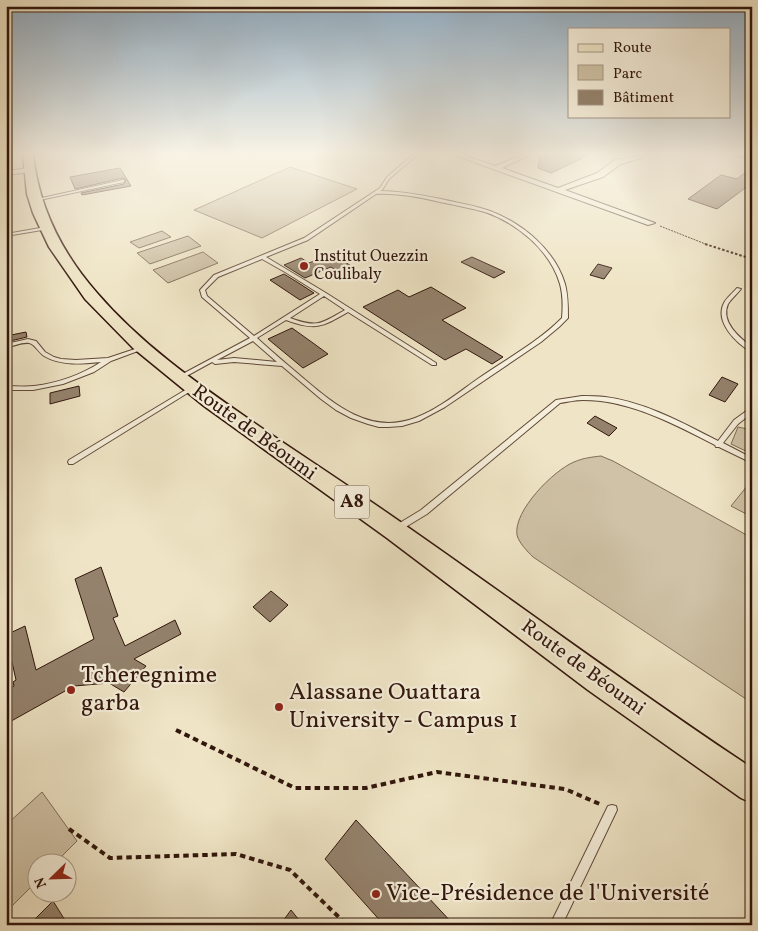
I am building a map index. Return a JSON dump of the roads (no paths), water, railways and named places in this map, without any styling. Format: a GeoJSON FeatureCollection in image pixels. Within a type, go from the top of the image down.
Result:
{"type":"FeatureCollection","features":[{"type":"Feature","properties":{"kind":"main road","name":"Route de Béoumi"},"geometry":{"type":"LineString","coordinates":[[34,200],[46,228],[67,263],[92,297],[143,348],[186,383],[317,479],[394,531],[598,680],[752,787]]}},
{"type":"Feature","properties":{"kind":"street"},"geometry":{"type":"LineString","coordinates":[[582,198],[651,223]]}},
{"type":"Feature","properties":{"kind":"lane"},"geometry":{"type":"LineString","coordinates":[[34,200],[41,198]]}},
{"type":"Feature","properties":{"kind":"lane"},"geometry":{"type":"LineString","coordinates":[[367,198],[306,239],[216,276],[202,290],[205,297],[252,339],[323,398],[342,412],[367,422],[381,425],[399,425],[431,413],[545,338],[565,318],[566,298],[556,268],[546,253],[522,231],[490,213],[426,198]]}},
{"type":"Feature","properties":{"kind":"lane"},"geometry":{"type":"LineString","coordinates":[[6,235],[46,228]]}},
{"type":"Feature","properties":{"kind":"lane"},"geometry":{"type":"LineString","coordinates":[[262,257],[434,364]]}},
{"type":"Feature","properties":{"kind":"lane"},"geometry":{"type":"LineString","coordinates":[[739,289],[725,305],[725,316],[728,327],[737,338],[752,350]]}},
{"type":"Feature","properties":{"kind":"lane"},"geometry":{"type":"LineString","coordinates":[[71,462],[186,383],[210,362],[252,339],[324,294]]}},
{"type":"Feature","properties":{"kind":"lane"},"geometry":{"type":"LineString","coordinates":[[286,318],[307,327],[314,327],[348,310]]}},
{"type":"Feature","properties":{"kind":"lane"},"geometry":{"type":"LineString","coordinates":[[6,346],[28,341],[34,342],[43,354],[57,360],[78,362],[108,360],[143,348]]}},
{"type":"Feature","properties":{"kind":"lane"},"geometry":{"type":"LineString","coordinates":[[6,388],[33,388],[61,383],[92,371],[108,360]]}},
{"type":"Feature","properties":{"kind":"lane"},"geometry":{"type":"LineString","coordinates":[[210,362],[234,360],[282,365]]}},
{"type":"Feature","properties":{"kind":"lane"},"geometry":{"type":"LineString","coordinates":[[394,531],[424,512],[558,401],[570,398],[608,400],[641,407],[752,461]]}},
{"type":"Feature","properties":{"kind":"lane"},"geometry":{"type":"LineString","coordinates":[[718,445],[736,422],[752,409]]}},
{"type":"Feature","properties":{"kind":"lane"},"geometry":{"type":"LineString","coordinates":[[556,925],[612,810]]}},
{"type":"Feature","properties":{"kind":"place","name":"Institut Ouezzin Coulibaly"},"geometry":{"type":"Point","coordinates":[304,266]}},
{"type":"Feature","properties":{"kind":"place","name":"Tcheregnime garba"},"geometry":{"type":"Point","coordinates":[71,690]}},
{"type":"Feature","properties":{"kind":"place","name":"Alassane Ouattara University - Campus 1"},"geometry":{"type":"Point","coordinates":[279,707]}},
{"type":"Feature","properties":{"kind":"place","name":"Vice-Présidence de l'Université"},"geometry":{"type":"Point","coordinates":[376,894]}}]}
